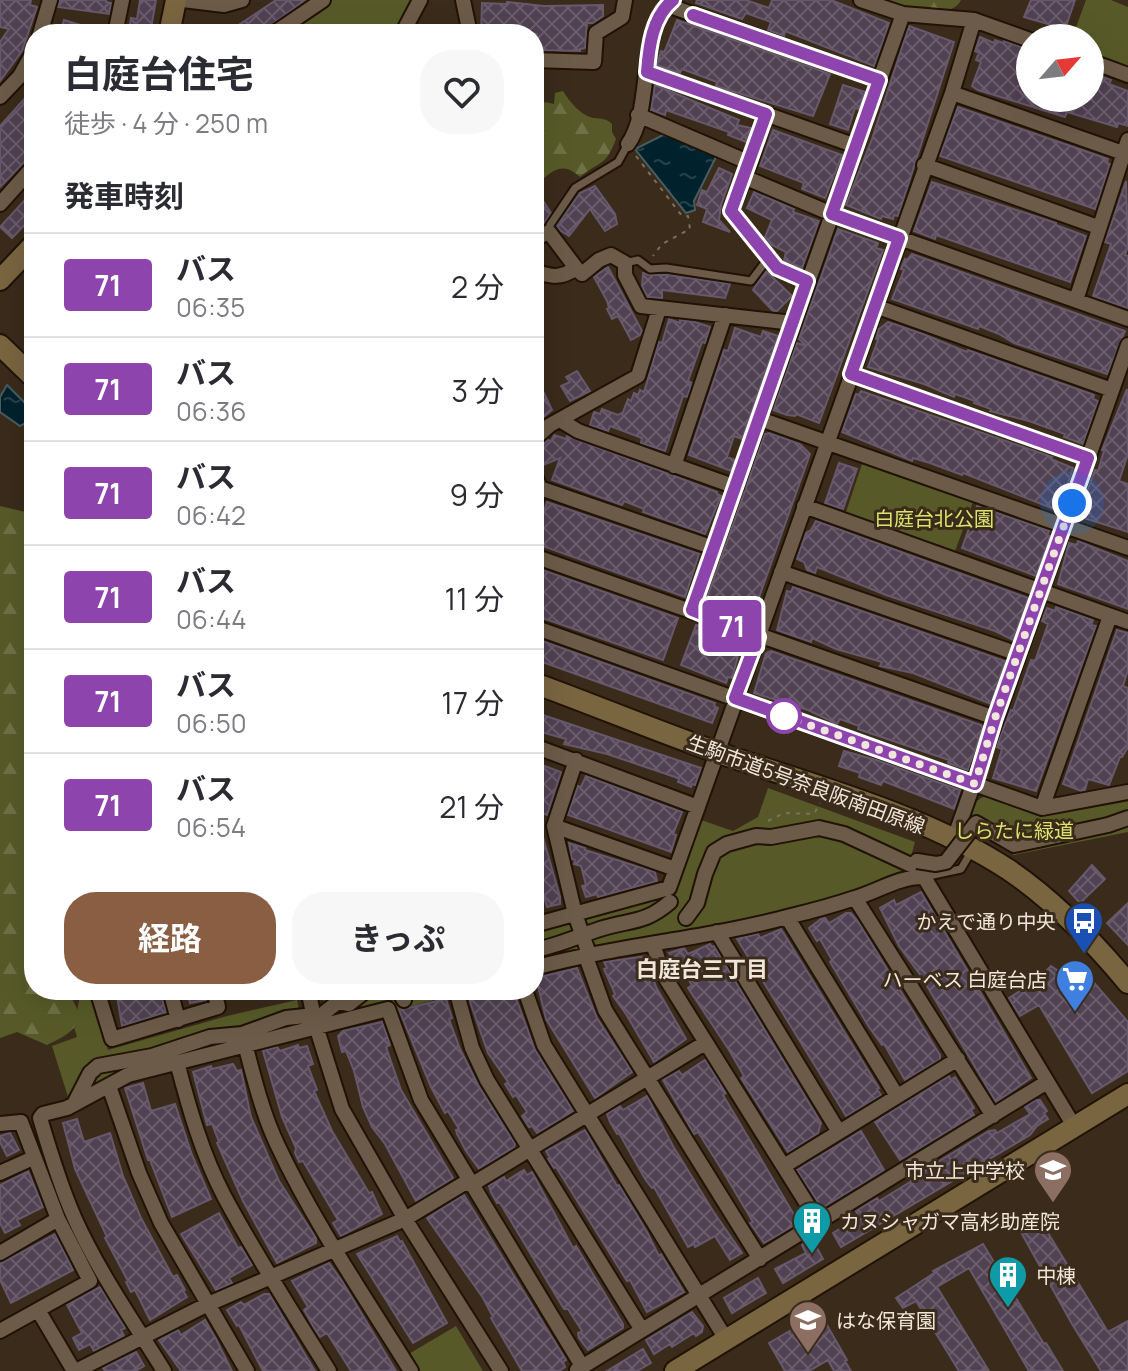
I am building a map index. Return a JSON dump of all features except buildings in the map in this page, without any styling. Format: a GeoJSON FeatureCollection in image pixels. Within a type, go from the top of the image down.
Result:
{"type":"FeatureCollection","features":[{"type":"Feature","properties":{"kind":"street"},"geometry":{"type":"LineString","coordinates":[[43,24],[50,0]]}},
{"type":"Feature","properties":{"kind":"street"},"geometry":{"type":"LineString","coordinates":[[117,24],[122,0]]}},
{"type":"Feature","properties":{"kind":"street"},"geometry":{"type":"LineString","coordinates":[[171,24],[176,0]]}},
{"type":"Feature","properties":{"kind":"street"},"geometry":{"type":"LineString","coordinates":[[183,0],[224,3],[242,0]]}},
{"type":"Feature","properties":{"kind":"street"},"geometry":{"type":"LineString","coordinates":[[288,24],[323,0]]}},
{"type":"Feature","properties":{"kind":"street"},"geometry":{"type":"LineString","coordinates":[[407,24],[420,0]]}},
{"type":"Feature","properties":{"kind":"street"},"geometry":{"type":"LineString","coordinates":[[463,0],[468,24]]}},
{"type":"Feature","properties":{"kind":"street"},"geometry":{"type":"LineString","coordinates":[[544,60],[594,62],[596,33],[622,17],[625,0]]}},
{"type":"Feature","properties":{"kind":"street"},"geometry":{"type":"LineString","coordinates":[[861,0],[903,14],[974,20],[1016,35]]}},
{"type":"Feature","properties":{"kind":"street"},"geometry":{"type":"LineString","coordinates":[[628,144],[635,133],[650,38],[670,3],[879,80]]}},
{"type":"Feature","properties":{"kind":"street"},"geometry":{"type":"LineString","coordinates":[[692,610],[903,14]]}},
{"type":"Feature","properties":{"kind":"street"},"geometry":{"type":"LineString","coordinates":[[544,947],[602,928],[649,918],[667,897],[826,441],[952,93],[974,20]]}},
{"type":"Feature","properties":{"kind":"street"},"geometry":{"type":"LineString","coordinates":[[1104,66],[1128,75]]}},
{"type":"Feature","properties":{"kind":"street"},"geometry":{"type":"LineString","coordinates":[[0,97],[24,69]]}},
{"type":"Feature","properties":{"kind":"street"},"geometry":{"type":"LineString","coordinates":[[647,72],[856,146]]}},
{"type":"Feature","properties":{"kind":"street"},"geometry":{"type":"LineString","coordinates":[[952,93],[1126,146],[1076,300]]}},
{"type":"Feature","properties":{"kind":"street"},"geometry":{"type":"LineString","coordinates":[[766,114],[731,211],[777,268],[807,281]]}},
{"type":"Feature","properties":{"kind":"street"},"geometry":{"type":"LineString","coordinates":[[638,115],[832,214],[1128,319]]}},
{"type":"Feature","properties":{"kind":"street"},"geometry":{"type":"LineString","coordinates":[[924,165],[1098,227]]}},
{"type":"Feature","properties":{"kind":"street"},"geometry":{"type":"LineString","coordinates":[[0,204],[24,177]]}},
{"type":"Feature","properties":{"kind":"street"},"geometry":{"type":"LineString","coordinates":[[544,234],[549,232],[582,274],[611,255],[625,263],[625,275],[641,306],[793,323]]}},
{"type":"Feature","properties":{"kind":"street"},"geometry":{"type":"LineString","coordinates":[[0,280],[24,260]]}},
{"type":"Feature","properties":{"kind":"street"},"geometry":{"type":"LineString","coordinates":[[544,275],[564,276],[576,268]]}},
{"type":"Feature","properties":{"kind":"street"},"geometry":{"type":"LineString","coordinates":[[875,306],[1112,390]]}},
{"type":"Feature","properties":{"kind":"street"},"geometry":{"type":"LineString","coordinates":[[544,430],[638,376],[659,309]]}},
{"type":"Feature","properties":{"kind":"street"},"geometry":{"type":"LineString","coordinates":[[674,466],[725,315]]}},
{"type":"Feature","properties":{"kind":"street"},"geometry":{"type":"LineString","coordinates":[[0,345],[24,368]]}},
{"type":"Feature","properties":{"kind":"street"},"geometry":{"type":"LineString","coordinates":[[963,844],[975,784],[995,718],[1128,345]]}},
{"type":"Feature","properties":{"kind":"street"},"geometry":{"type":"LineString","coordinates":[[851,374],[1088,458]]}},
{"type":"Feature","properties":{"kind":"street"},"geometry":{"type":"LineString","coordinates":[[760,419],[1128,548]]}},
{"type":"Feature","properties":{"kind":"street"},"geometry":{"type":"LineString","coordinates":[[560,420],[578,431],[736,487]]}},
{"type":"Feature","properties":{"kind":"street"},"geometry":{"type":"LineString","coordinates":[[544,489],[714,548]]}},
{"type":"Feature","properties":{"kind":"street"},"geometry":{"type":"LineString","coordinates":[[804,506],[1128,622]]}},
{"type":"Feature","properties":{"kind":"street"},"geometry":{"type":"LineString","coordinates":[[544,559],[995,718]]}},
{"type":"Feature","properties":{"kind":"street"},"geometry":{"type":"LineString","coordinates":[[781,572],[1018,654]]}},
{"type":"Feature","properties":{"kind":"street"},"geometry":{"type":"LineString","coordinates":[[1042,808],[1110,616]]}},
{"type":"Feature","properties":{"kind":"street"},"geometry":{"type":"LineString","coordinates":[[544,631],[1042,808],[1090,801],[1127,790]]}},
{"type":"Feature","properties":{"kind":"street","name":"生駒市道5号奈良阪南田原線"},"geometry":{"type":"LineString","coordinates":[[544,689],[874,807],[963,844],[1010,871],[1057,910],[1128,983]]}},
{"type":"Feature","properties":{"kind":"street"},"geometry":{"type":"LineString","coordinates":[[544,749],[698,807]]}},
{"type":"Feature","properties":{"kind":"street"},"geometry":{"type":"LineString","coordinates":[[576,760],[554,826],[575,914],[605,1010],[760,1259]]}},
{"type":"Feature","properties":{"kind":"street"},"geometry":{"type":"LineString","coordinates":[[1090,801],[1095,828]]}},
{"type":"Feature","properties":{"kind":"street"},"geometry":{"type":"LineString","coordinates":[[544,965],[587,954],[698,936],[787,917],[855,898],[917,870],[946,862],[976,823],[1014,845],[1128,818]]}},
{"type":"Feature","properties":{"kind":"street"},"geometry":{"type":"LineString","coordinates":[[554,826],[675,869]]}},
{"type":"Feature","properties":{"kind":"street"},"geometry":{"type":"LineString","coordinates":[[686,918],[697,903],[714,852],[727,844],[760,836],[771,837],[819,828],[844,834],[917,870],[1074,1126]]}},
{"type":"Feature","properties":{"kind":"street"},"geometry":{"type":"LineString","coordinates":[[544,922],[667,897]]}},
{"type":"Feature","properties":{"kind":"street"},"geometry":{"type":"LineString","coordinates":[[667,897],[673,908],[692,922],[698,936]]}},
{"type":"Feature","properties":{"kind":"street"},"geometry":{"type":"LineString","coordinates":[[855,898],[993,1116]]}},
{"type":"Feature","properties":{"kind":"street"},"geometry":{"type":"LineString","coordinates":[[787,917],[897,1096]]}},
{"type":"Feature","properties":{"kind":"street"},"geometry":{"type":"LineString","coordinates":[[717,932],[839,1132]]}},
{"type":"Feature","properties":{"kind":"street"},"geometry":{"type":"LineString","coordinates":[[653,944],[663,974],[819,1223]]}},
{"type":"Feature","properties":{"kind":"street"},"geometry":{"type":"LineString","coordinates":[[100,1000],[112,1039],[218,1007],[216,1000]]}},
{"type":"Feature","properties":{"kind":"street"},"geometry":{"type":"LineString","coordinates":[[173,1000],[178,1020]]}},
{"type":"Feature","properties":{"kind":"street"},"geometry":{"type":"LineString","coordinates":[[309,1000],[310,1021],[342,1109],[405,1219],[501,1371]]}},
{"type":"Feature","properties":{"kind":"street"},"geometry":{"type":"LineString","coordinates":[[325,1012],[334,1000]]}},
{"type":"Feature","properties":{"kind":"street"},"geometry":{"type":"LineString","coordinates":[[459,1000],[477,1059],[487,1080],[642,1330]]}},
{"type":"Feature","properties":{"kind":"street"},"geometry":{"type":"LineString","coordinates":[[528,1000],[544,1045],[726,1339]]}},
{"type":"Feature","properties":{"kind":"street"},"geometry":{"type":"LineString","coordinates":[[164,1371],[107,1279],[75,1219],[40,1118],[128,1075],[245,1044],[310,1021],[388,1009],[421,1100],[578,1369],[1047,1082]]}},
{"type":"Feature","properties":{"kind":"street"},"geometry":{"type":"LineString","coordinates":[[74,1104],[90,1073],[98,1066],[152,1056],[210,1037],[242,1034],[286,1018],[310,1021]]}},
{"type":"Feature","properties":{"kind":"street"},"geometry":{"type":"LineString","coordinates":[[38,1310],[75,1371],[206,1305],[405,1219],[531,1149],[705,1043]]}},
{"type":"Feature","properties":{"kind":"street"},"geometry":{"type":"LineString","coordinates":[[245,1044],[258,1095],[276,1142],[300,1189],[411,1371]]}},
{"type":"Feature","properties":{"kind":"street"},"geometry":{"type":"LineString","coordinates":[[784,1166],[958,1059]]}},
{"type":"Feature","properties":{"kind":"street"},"geometry":{"type":"LineString","coordinates":[[177,1062],[187,1101],[223,1195],[329,1371]]}},
{"type":"Feature","properties":{"kind":"street"},"geometry":{"type":"LineString","coordinates":[[109,1086],[139,1173],[161,1223],[247,1371]]}},
{"type":"Feature","properties":{"kind":"street"},"geometry":{"type":"LineString","coordinates":[[675,1371],[1128,1094]]}},
{"type":"Feature","properties":{"kind":"street"},"geometry":{"type":"LineString","coordinates":[[0,1331],[90,1281],[58,1219],[21,1122],[1,1121]]}},
{"type":"Feature","properties":{"kind":"street"},"geometry":{"type":"LineString","coordinates":[[0,1173],[33,1158]]}},
{"type":"Feature","properties":{"kind":"street"},"geometry":{"type":"LineString","coordinates":[[0,1253],[58,1219]]}},
{"type":"Feature","properties":{"kind":"lane"},"geometry":{"type":"LineString","coordinates":[[549,232],[550,225],[575,188],[618,162],[628,144]]}},
{"type":"Feature","properties":{"kind":"lane"},"geometry":{"type":"LineString","coordinates":[[625,263],[638,260],[649,268],[751,281],[769,257]]}},
{"type":"Feature","properties":{"kind":"lane"},"geometry":{"type":"LineString","coordinates":[[917,870],[961,869],[963,844]]}},
{"type":"Feature","properties":{"kind":"path"},"geometry":{"type":"LineString","coordinates":[[628,144],[682,216],[688,216],[690,229],[657,249],[649,268]]}},
{"type":"Feature","properties":{"kind":"path"},"geometry":{"type":"LineString","coordinates":[[760,836],[762,827],[770,819],[784,813],[814,814],[820,803]]}},
{"type":"Feature","properties":{"kind":"green space"},"geometry":{"type":"Polygon","coordinates":[[[314,0],[415,0],[403,24],[278,24],[314,0]]]}},
{"type":"Feature","properties":{"kind":"green space"},"geometry":{"type":"Polygon","coordinates":[[[882,0],[961,0],[955,7],[936,12],[882,0]]]}},
{"type":"Feature","properties":{"kind":"green space"},"geometry":{"type":"Polygon","coordinates":[[[1086,0],[1111,0],[1128,7],[1128,68],[1104,59],[1104,24],[1077,24],[1086,0]]]}},
{"type":"Feature","properties":{"kind":"green space"},"geometry":{"type":"Polygon","coordinates":[[[563,91],[584,114],[612,124],[616,139],[612,148],[605,159],[580,177],[563,168],[544,179],[544,103],[554,104],[555,93],[563,91]]]}},
{"type":"Feature","properties":{"kind":"green space","name":"白庭台北公園"},"geometry":{"type":"Polygon","coordinates":[[[862,464],[973,502],[954,554],[845,515],[862,464]]]}},
{"type":"Feature","properties":{"kind":"green space"},"geometry":{"type":"Polygon","coordinates":[[[0,506],[24,512],[24,1000],[72,1000],[78,1015],[69,1033],[47,1045],[17,1032],[0,1038],[0,506]]]}},
{"type":"Feature","properties":{"kind":"green space"},"geometry":{"type":"Polygon","coordinates":[[[768,788],[915,842],[907,871],[827,902],[544,958],[544,928],[673,893],[701,820],[733,831],[758,817],[768,788]]]}},
{"type":"Feature","properties":{"kind":"green space","name":"しらたに緑道"},"geometry":{"type":"Polygon","coordinates":[[[985,796],[1041,816],[1128,799],[1128,832],[1014,855],[968,822],[975,802],[985,796]]]}},
{"type":"Feature","properties":{"kind":"green space"},"geometry":{"type":"Polygon","coordinates":[[[79,1000],[95,1000],[108,1050],[227,1016],[297,1000],[300,1014],[299,1026],[69,1100],[52,1046],[77,1037],[74,1027],[79,1000]]]}},
{"type":"Feature","properties":{"kind":"green space"},"geometry":{"type":"Polygon","coordinates":[[[324,1000],[389,1000],[333,1016],[324,1000]]]}},
{"type":"Feature","properties":{"kind":"green space"},"geometry":{"type":"Polygon","coordinates":[[[392,1000],[434,1000],[396,1010],[392,1000]]]}},
{"type":"Feature","properties":{"kind":"green space"},"geometry":{"type":"Polygon","coordinates":[[[456,1326],[483,1371],[416,1371],[407,1355],[456,1326]]]}},
{"type":"Feature","properties":{"kind":"water"},"geometry":{"type":"Polygon","coordinates":[[[667,133],[717,155],[694,201],[695,210],[686,213],[635,149],[667,133]]]}},
{"type":"Feature","properties":{"kind":"water"},"geometry":{"type":"Polygon","coordinates":[[[7,385],[24,402],[24,424],[20,426],[0,412],[0,397],[7,385]]]}},
{"type":"Feature","properties":{"kind":"bus line","name":"71"},"geometry":{"type":"LineString","coordinates":[[673,0],[667,5],[650,38],[647,72],[766,114],[731,211],[777,268],[807,281],[692,610],[758,637],[735,698],[975,784],[995,718],[1088,458],[851,374],[899,238],[832,214],[879,80],[693,15]]}},
{"type":"Feature","properties":{"kind":"place","name":"かえで通り中央"},"geometry":{"type":"Point","coordinates":[1084,955]}},
{"type":"Feature","properties":{"kind":"place","name":"ハーベス 白庭台店"},"geometry":{"type":"Point","coordinates":[1075,1013]}},
{"type":"Feature","properties":{"kind":"place","name":"市立上中学校"},"geometry":{"type":"Point","coordinates":[1053,1204]}},
{"type":"Feature","properties":{"kind":"place","name":"カヌシャガマ高杉助産院"},"geometry":{"type":"Point","coordinates":[812,1255]}},
{"type":"Feature","properties":{"kind":"place","name":"中棟"},"geometry":{"type":"Point","coordinates":[1008,1309]}},
{"type":"Feature","properties":{"kind":"place","name":"はな保育園"},"geometry":{"type":"Point","coordinates":[808,1354]}},
{"type":"Feature","properties":{"kind":"district","name":"白庭台三丁目"},"geometry":{"type":"Point","coordinates":[702,969]}},
{"type":"Feature","properties":{"kind":"route"},"geometry":{"type":"LineString","coordinates":[[784,716],[975,784],[995,718],[1072,503]]}}]}
